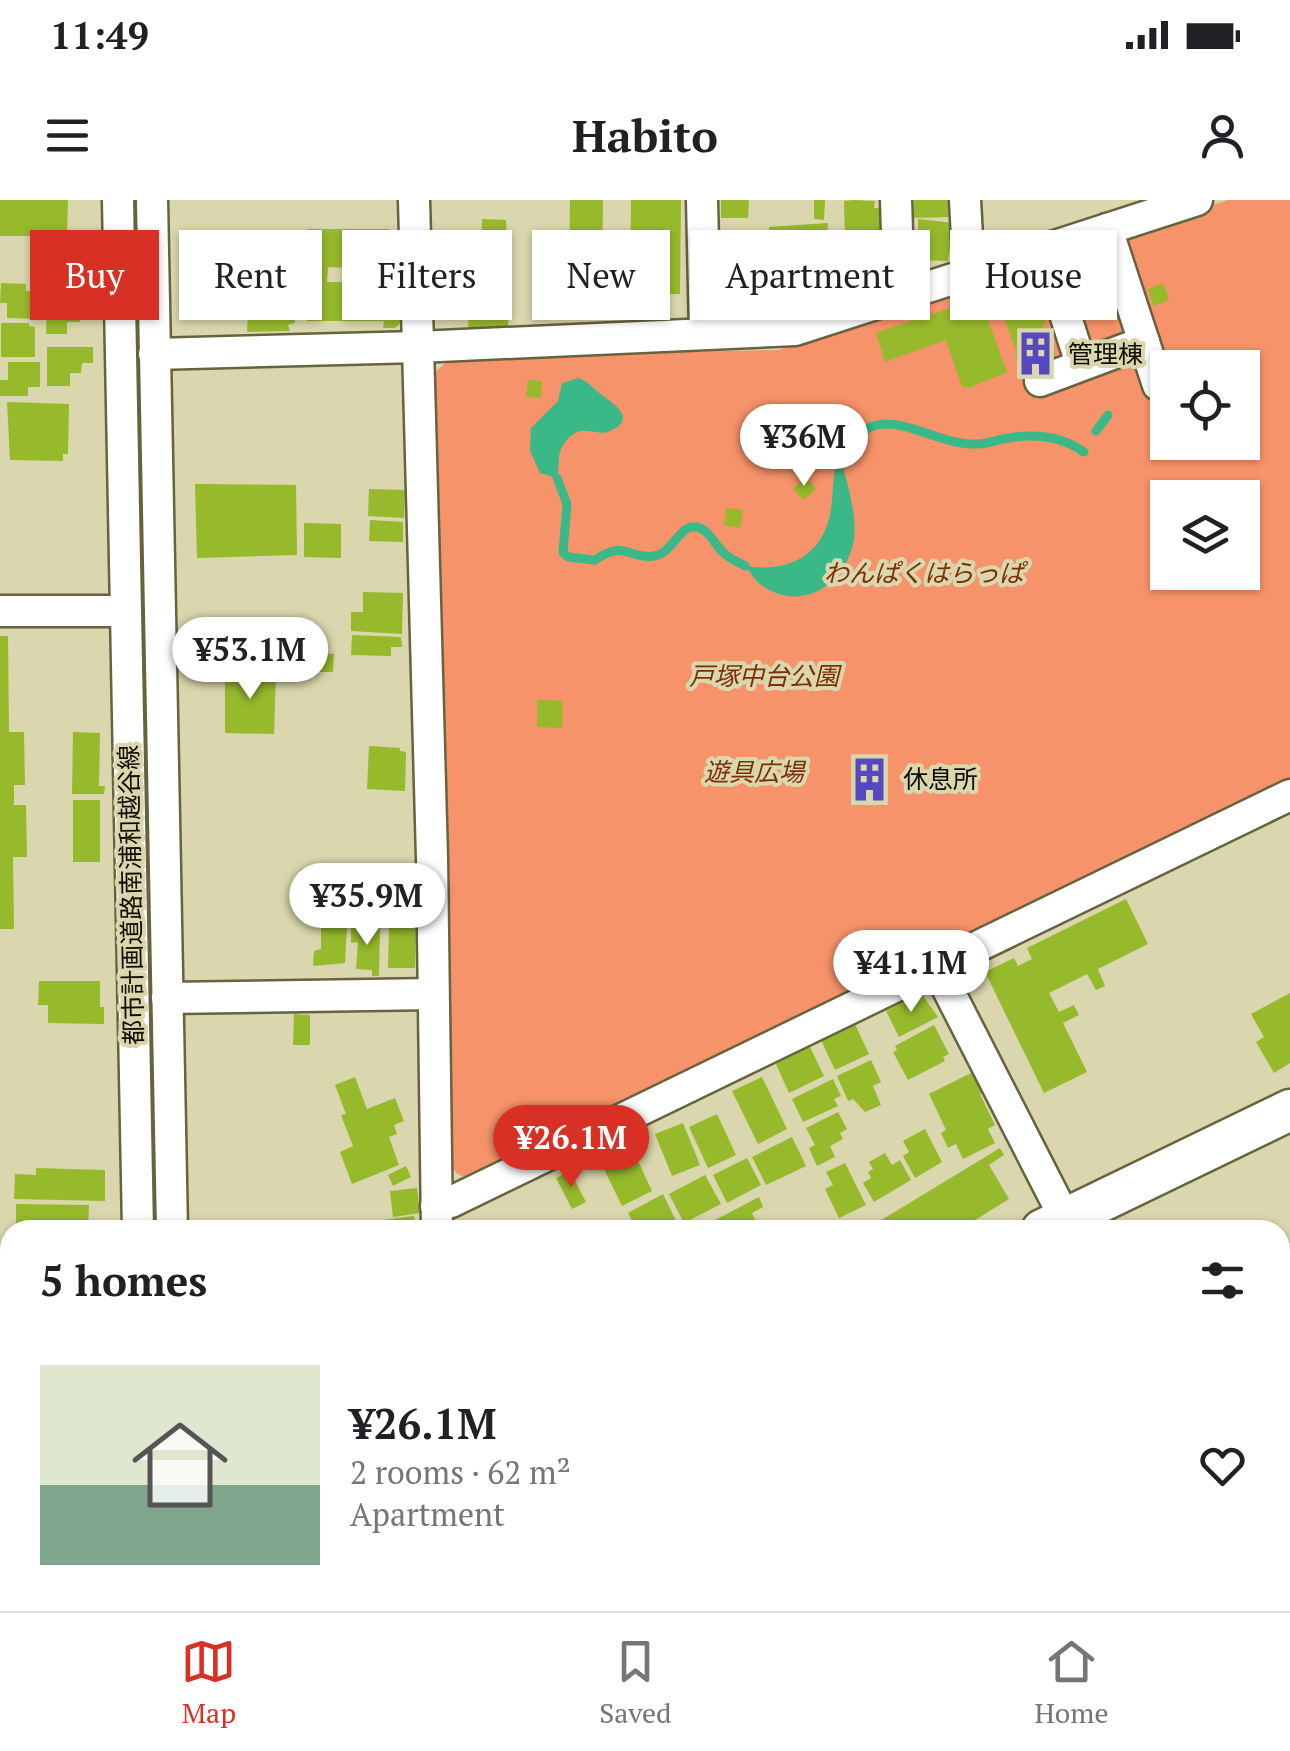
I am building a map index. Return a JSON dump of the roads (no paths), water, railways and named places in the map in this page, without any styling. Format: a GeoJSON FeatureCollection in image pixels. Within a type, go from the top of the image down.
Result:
{"type":"FeatureCollection","features":[{"type":"Feature","properties":{"kind":"main road"},"geometry":{"type":"LineString","coordinates":[[1071,1220],[1290,1110]]}},
{"type":"Feature","properties":{"kind":"street","name":"都市計画道路南浦和越谷線"},"geometry":{"type":"LineString","coordinates":[[118,200],[138,1220]]}},
{"type":"Feature","properties":{"kind":"street","name":"都市計画道路南浦和越谷線"},"geometry":{"type":"LineString","coordinates":[[152,200],[172,1220]]}},
{"type":"Feature","properties":{"kind":"street"},"geometry":{"type":"LineString","coordinates":[[414,200],[437,1218]]}},
{"type":"Feature","properties":{"kind":"street"},"geometry":{"type":"LineString","coordinates":[[702,200],[705,332]]}},
{"type":"Feature","properties":{"kind":"street"},"geometry":{"type":"LineString","coordinates":[[896,200],[897,230]]}},
{"type":"Feature","properties":{"kind":"street"},"geometry":{"type":"LineString","coordinates":[[965,200],[967,230]]}},
{"type":"Feature","properties":{"kind":"street"},"geometry":{"type":"LineString","coordinates":[[1105,230],[1197,200]]}},
{"type":"Feature","properties":{"kind":"street"},"geometry":{"type":"LineString","coordinates":[[1108,229],[1150,360]]}},
{"type":"Feature","properties":{"kind":"street"},"geometry":{"type":"LineString","coordinates":[[154,354],[796,330],[826,320]]}},
{"type":"Feature","properties":{"kind":"street"},"geometry":{"type":"LineString","coordinates":[[1067,320],[1081,364]]}},
{"type":"Feature","properties":{"kind":"street"},"geometry":{"type":"LineString","coordinates":[[1040,381],[1144,342]]}},
{"type":"Feature","properties":{"kind":"street"},"geometry":{"type":"LineString","coordinates":[[0,611],[124,611]]}},
{"type":"Feature","properties":{"kind":"street"},"geometry":{"type":"LineString","coordinates":[[437,1218],[451,1202],[936,966],[964,939],[1290,794]]}},
{"type":"Feature","properties":{"kind":"street"},"geometry":{"type":"LineString","coordinates":[[936,966],[1056,1220]]}},
{"type":"Feature","properties":{"kind":"street"},"geometry":{"type":"LineString","coordinates":[[166,998],[433,994]]}},
{"type":"Feature","properties":{"kind":"waterway"},"geometry":{"type":"LineString","coordinates":[[1096,431],[1108,415]]}},
{"type":"Feature","properties":{"kind":"waterway"},"geometry":{"type":"LineString","coordinates":[[839,453],[855,436],[887,424],[973,444],[1045,437],[1084,452]]}},
{"type":"Feature","properties":{"kind":"waterway"},"geometry":{"type":"LineString","coordinates":[[557,478],[567,504],[563,552],[568,557],[595,560],[614,551],[654,556],[667,550],[686,529],[697,527],[727,556],[745,566]]}},
{"type":"Feature","properties":{"kind":"place","name":"管理棟"},"geometry":{"type":"Point","coordinates":[1035,354]}},
{"type":"Feature","properties":{"kind":"place","name":"休息所"},"geometry":{"type":"Point","coordinates":[870,779]}},
{"type":"Feature","properties":{"kind":"park label","name":"わんぱくはらっぱ"},"geometry":{"type":"Point","coordinates":[924,573]}},
{"type":"Feature","properties":{"kind":"park label","name":"戸塚中台公園"},"geometry":{"type":"Point","coordinates":[764,676]}},
{"type":"Feature","properties":{"kind":"park label","name":"遊具広場"},"geometry":{"type":"Point","coordinates":[754,772]}}]}
